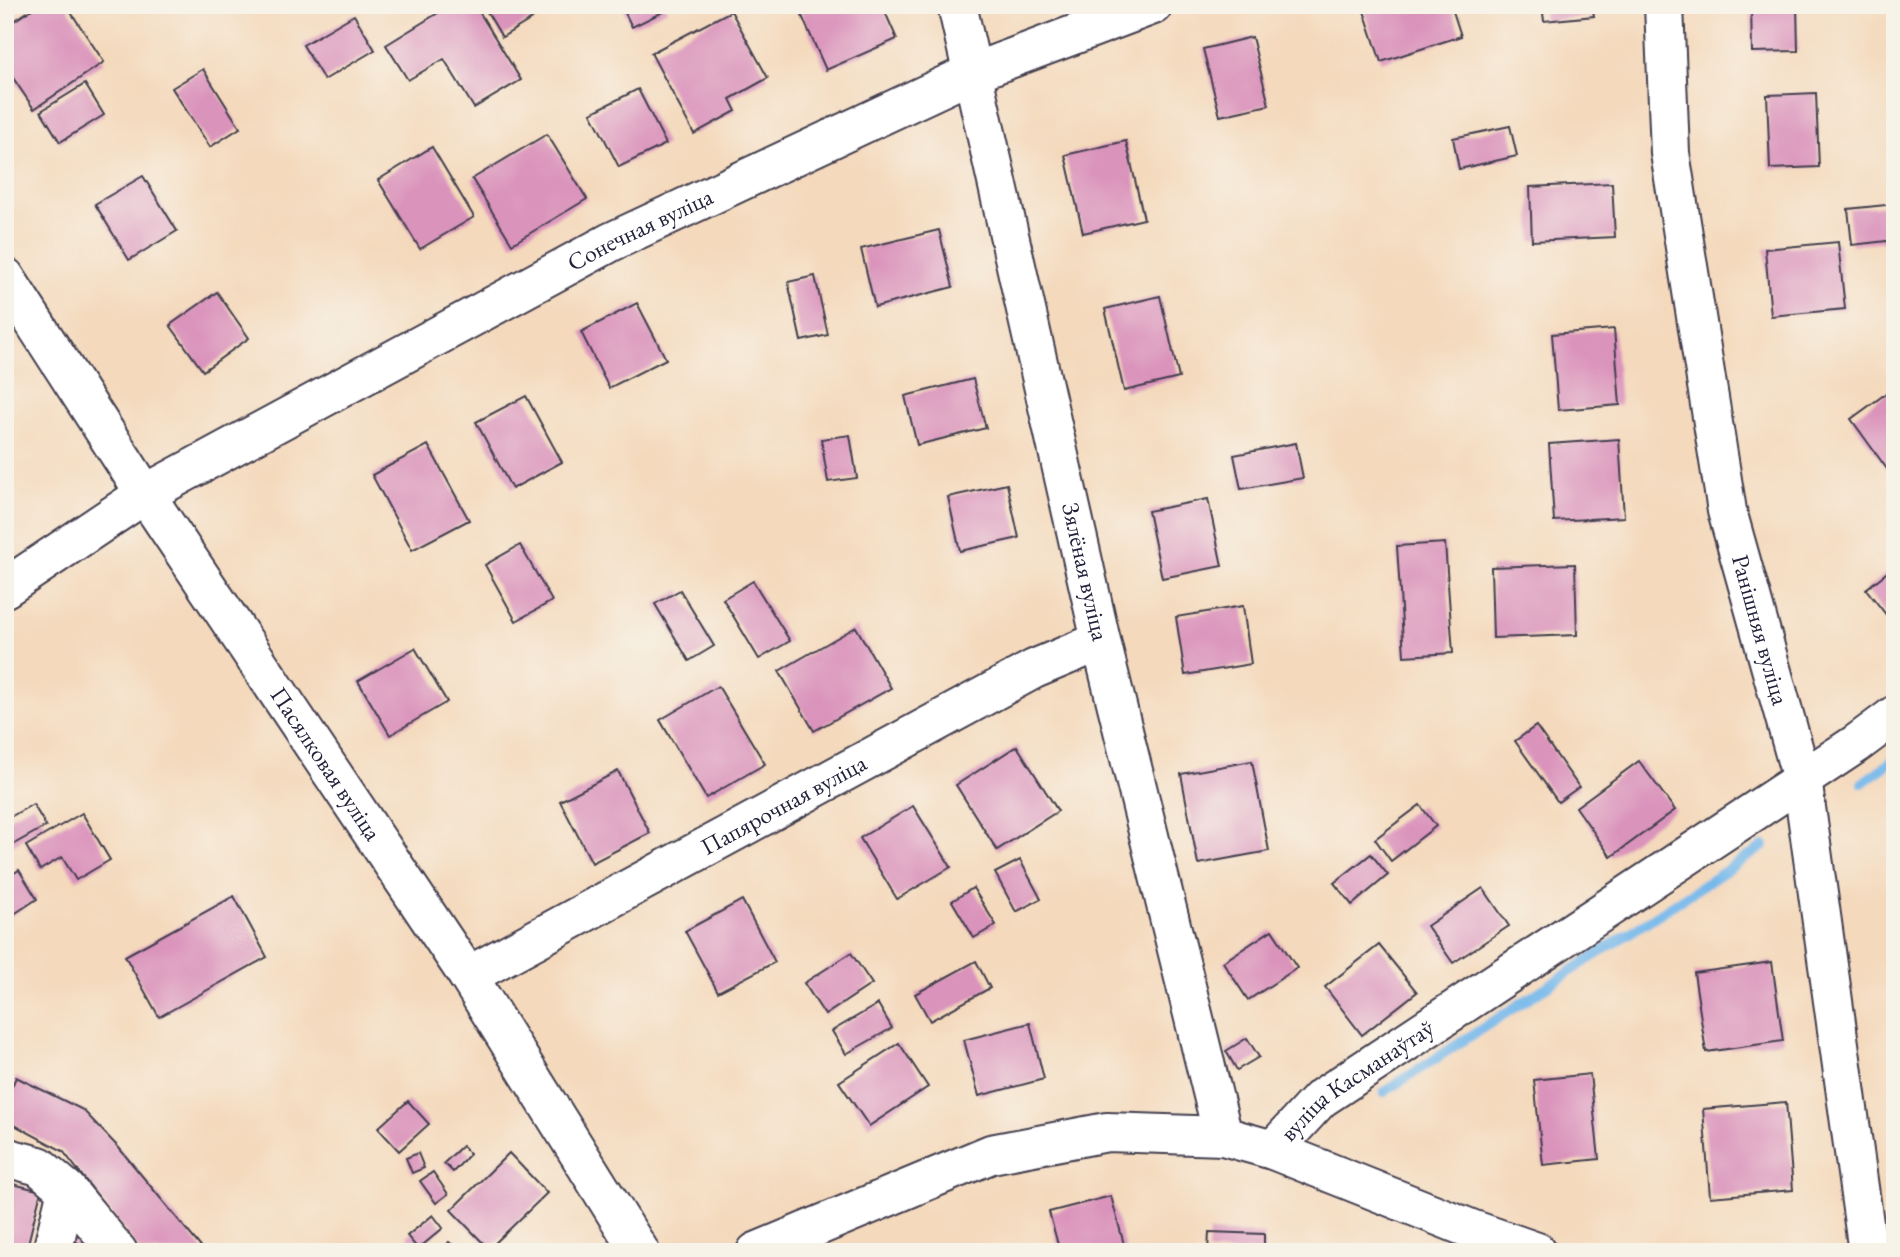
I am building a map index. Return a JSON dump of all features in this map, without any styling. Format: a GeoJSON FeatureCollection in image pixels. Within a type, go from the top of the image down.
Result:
{"type":"FeatureCollection","features":[{"type":"Feature","properties":{"kind":"street","name":"Зялёная вуліца"},"geometry":{"type":"LineString","coordinates":[[957,5],[1101,641],[1223,1136]]}},
{"type":"Feature","properties":{"kind":"street","name":"Сонечная вуліца"},"geometry":{"type":"LineString","coordinates":[[9,579],[145,494],[611,242],[972,73],[1153,5]]}},
{"type":"Feature","properties":{"kind":"street","name":"Ранішняя вуліца"},"geometry":{"type":"LineString","coordinates":[[1664,5],[1670,153],[1727,511],[1802,779],[1868,1252]]}},
{"type":"Feature","properties":{"kind":"street","name":"Пасялковая вуліца"},"geometry":{"type":"LineString","coordinates":[[5,277],[145,494],[468,976],[640,1252]]}},
{"type":"Feature","properties":{"kind":"street","name":"Папярочная вуліца"},"geometry":{"type":"LineString","coordinates":[[468,976],[1034,669],[1101,641]]}},
{"type":"Feature","properties":{"kind":"street","name":"вуліца Касманаўтаў"},"geometry":{"type":"LineString","coordinates":[[756,1252],[991,1154],[1107,1132],[1223,1136],[1273,1150],[1320,1099],[1895,715]]}},
{"type":"Feature","properties":{"kind":"street"},"geometry":{"type":"LineString","coordinates":[[1273,1150],[1469,1240],[1537,1252]]}},
{"type":"Feature","properties":{"kind":"street"},"geometry":{"type":"LineString","coordinates":[[5,1157],[39,1166],[67,1190],[118,1252]]}},
{"type":"Feature","properties":{"kind":"street"},"geometry":{"type":"LineString","coordinates":[[52,1252],[67,1190]]}},
{"type":"Feature","properties":{"kind":"building"},"geometry":{"type":"Polygon","coordinates":[[[38,5],[66,5],[104,62],[34,109],[5,66],[5,27],[38,5]]]}},
{"type":"Feature","properties":{"kind":"building"},"geometry":{"type":"Polygon","coordinates":[[[451,5],[475,5],[521,80],[474,108],[444,59],[408,80],[386,45],[451,5]]]}},
{"type":"Feature","properties":{"kind":"building"},"geometry":{"type":"Polygon","coordinates":[[[483,5],[535,5],[540,14],[502,37],[483,5]]]}},
{"type":"Feature","properties":{"kind":"building"},"geometry":{"type":"Polygon","coordinates":[[[621,5],[665,5],[667,10],[632,27],[621,5]]]}},
{"type":"Feature","properties":{"kind":"building"},"geometry":{"type":"Polygon","coordinates":[[[882,5],[897,39],[826,70],[798,7],[882,5]]]}},
{"type":"Feature","properties":{"kind":"building"},"geometry":{"type":"Polygon","coordinates":[[[1362,5],[1451,5],[1461,36],[1381,62],[1362,5]]]}},
{"type":"Feature","properties":{"kind":"building"},"geometry":{"type":"Polygon","coordinates":[[[1542,5],[1592,5],[1594,16],[1544,21],[1542,5]]]}},
{"type":"Feature","properties":{"kind":"building"},"geometry":{"type":"Polygon","coordinates":[[[1751,5],[1797,5],[1798,51],[1752,52],[1751,5]]]}},
{"type":"Feature","properties":{"kind":"building"},"geometry":{"type":"Polygon","coordinates":[[[731,11],[768,78],[730,99],[736,111],[694,134],[651,53],[731,11]]]}},
{"type":"Feature","properties":{"kind":"building"},"geometry":{"type":"Polygon","coordinates":[[[354,15],[375,50],[324,80],[303,45],[354,15]]]}},
{"type":"Feature","properties":{"kind":"building"},"geometry":{"type":"Polygon","coordinates":[[[1252,37],[1269,105],[1220,116],[1203,49],[1252,37]]]}},
{"type":"Feature","properties":{"kind":"building"},"geometry":{"type":"Polygon","coordinates":[[[203,69],[240,128],[210,147],[172,88],[203,69]]]}},
{"type":"Feature","properties":{"kind":"building"},"geometry":{"type":"Polygon","coordinates":[[[85,84],[104,115],[60,142],[41,111],[85,84]]]}},
{"type":"Feature","properties":{"kind":"building"},"geometry":{"type":"Polygon","coordinates":[[[638,89],[666,144],[619,167],[591,113],[638,89]]]}},
{"type":"Feature","properties":{"kind":"building"},"geometry":{"type":"Polygon","coordinates":[[[1816,93],[1819,167],[1770,169],[1767,95],[1816,93]]]}},
{"type":"Feature","properties":{"kind":"building"},"geometry":{"type":"Polygon","coordinates":[[[1510,126],[1517,156],[1459,169],[1453,138],[1510,126]]]}},
{"type":"Feature","properties":{"kind":"building"},"geometry":{"type":"Polygon","coordinates":[[[547,134],[587,199],[512,244],[472,179],[547,134]]]}},
{"type":"Feature","properties":{"kind":"building"},"geometry":{"type":"Polygon","coordinates":[[[1126,141],[1144,219],[1083,233],[1065,155],[1126,141]]]}},
{"type":"Feature","properties":{"kind":"building"},"geometry":{"type":"Polygon","coordinates":[[[432,147],[474,217],[420,249],[378,180],[432,147]]]}},
{"type":"Feature","properties":{"kind":"building"},"geometry":{"type":"Polygon","coordinates":[[[143,176],[177,231],[129,260],[95,204],[143,176]]]}},
{"type":"Feature","properties":{"kind":"building"},"geometry":{"type":"Polygon","coordinates":[[[1612,183],[1615,237],[1532,241],[1530,187],[1612,183]]]}},
{"type":"Feature","properties":{"kind":"building"},"geometry":{"type":"Polygon","coordinates":[[[1895,204],[1895,240],[1852,245],[1848,209],[1895,204]]]}},
{"type":"Feature","properties":{"kind":"building"},"geometry":{"type":"Polygon","coordinates":[[[939,230],[953,287],[875,307],[861,249],[939,230]]]}},
{"type":"Feature","properties":{"kind":"building"},"geometry":{"type":"Polygon","coordinates":[[[1838,242],[1845,309],[1771,316],[1765,249],[1838,242]]]}},
{"type":"Feature","properties":{"kind":"building"},"geometry":{"type":"Polygon","coordinates":[[[815,276],[828,335],[801,341],[788,282],[815,276]]]}},
{"type":"Feature","properties":{"kind":"building"},"geometry":{"type":"Polygon","coordinates":[[[217,292],[249,338],[203,371],[170,325],[217,292]]]}},
{"type":"Feature","properties":{"kind":"building"},"geometry":{"type":"Polygon","coordinates":[[[1160,296],[1179,378],[1124,391],[1105,309],[1160,296]]]}},
{"type":"Feature","properties":{"kind":"building"},"geometry":{"type":"Polygon","coordinates":[[[637,303],[666,359],[609,388],[581,332],[637,303]]]}},
{"type":"Feature","properties":{"kind":"building"},"geometry":{"type":"Polygon","coordinates":[[[1614,329],[1620,405],[1558,410],[1552,334],[1614,329]]]}},
{"type":"Feature","properties":{"kind":"building"},"geometry":{"type":"Polygon","coordinates":[[[973,379],[986,428],[917,445],[905,396],[973,379]]]}},
{"type":"Feature","properties":{"kind":"building"},"geometry":{"type":"Polygon","coordinates":[[[1895,387],[1895,474],[1892,476],[1851,419],[1895,387]]]}},
{"type":"Feature","properties":{"kind":"building"},"geometry":{"type":"Polygon","coordinates":[[[526,396],[562,462],[512,489],[476,422],[526,396]]]}},
{"type":"Feature","properties":{"kind":"building"},"geometry":{"type":"Polygon","coordinates":[[[850,435],[857,478],[828,482],[821,439],[850,435]]]}},
{"type":"Feature","properties":{"kind":"building"},"geometry":{"type":"Polygon","coordinates":[[[1619,439],[1624,517],[1554,521],[1549,444],[1619,439]]]}},
{"type":"Feature","properties":{"kind":"building"},"geometry":{"type":"Polygon","coordinates":[[[1296,443],[1303,478],[1241,489],[1234,455],[1296,443]]]}},
{"type":"Feature","properties":{"kind":"building"},"geometry":{"type":"Polygon","coordinates":[[[428,445],[469,520],[412,550],[372,475],[428,445]]]}},
{"type":"Feature","properties":{"kind":"building"},"geometry":{"type":"Polygon","coordinates":[[[1007,484],[1019,538],[960,551],[948,497],[1007,484]]]}},
{"type":"Feature","properties":{"kind":"building"},"geometry":{"type":"Polygon","coordinates":[[[1208,499],[1222,566],[1162,578],[1148,511],[1208,499]]]}},
{"type":"Feature","properties":{"kind":"building"},"geometry":{"type":"Polygon","coordinates":[[[1445,543],[1453,653],[1404,656],[1397,546],[1445,543]]]}},
{"type":"Feature","properties":{"kind":"building"},"geometry":{"type":"Polygon","coordinates":[[[520,545],[552,601],[516,621],[485,565],[520,545]]]}},
{"type":"Feature","properties":{"kind":"building"},"geometry":{"type":"Polygon","coordinates":[[[1575,564],[1577,635],[1493,638],[1491,567],[1575,564]]]}},
{"type":"Feature","properties":{"kind":"building"},"geometry":{"type":"Polygon","coordinates":[[[1895,566],[1895,626],[1866,589],[1895,566]]]}},
{"type":"Feature","properties":{"kind":"building"},"geometry":{"type":"Polygon","coordinates":[[[753,581],[790,641],[759,659],[723,599],[753,581]]]}},
{"type":"Feature","properties":{"kind":"building"},"geometry":{"type":"Polygon","coordinates":[[[680,590],[714,646],[689,661],[655,604],[680,590]]]}},
{"type":"Feature","properties":{"kind":"building"},"geometry":{"type":"Polygon","coordinates":[[[1243,606],[1251,664],[1185,675],[1176,617],[1243,606]]]}},
{"type":"Feature","properties":{"kind":"building"},"geometry":{"type":"Polygon","coordinates":[[[856,627],[891,688],[814,731],[779,671],[856,627]]]}},
{"type":"Feature","properties":{"kind":"building"},"geometry":{"type":"Polygon","coordinates":[[[415,648],[447,702],[390,735],[358,681],[415,648]]]}},
{"type":"Feature","properties":{"kind":"building"},"geometry":{"type":"Polygon","coordinates":[[[718,686],[765,764],[706,798],[660,720],[718,686]]]}},
{"type":"Feature","properties":{"kind":"building"},"geometry":{"type":"Polygon","coordinates":[[[1536,726],[1579,787],[1558,802],[1515,741],[1536,726]]]}},
{"type":"Feature","properties":{"kind":"building"},"geometry":{"type":"Polygon","coordinates":[[[1017,746],[1058,811],[997,850],[956,785],[1017,746]]]}},
{"type":"Feature","properties":{"kind":"building"},"geometry":{"type":"Polygon","coordinates":[[[1252,761],[1269,851],[1198,864],[1181,774],[1252,761]]]}},
{"type":"Feature","properties":{"kind":"building"},"geometry":{"type":"Polygon","coordinates":[[[1639,761],[1675,810],[1611,857],[1576,807],[1639,761]]]}},
{"type":"Feature","properties":{"kind":"building"},"geometry":{"type":"Polygon","coordinates":[[[618,771],[650,833],[592,863],[560,801],[618,771]]]}},
{"type":"Feature","properties":{"kind":"building"},"geometry":{"type":"Polygon","coordinates":[[[33,804],[46,826],[5,849],[5,820],[33,804]]]}},
{"type":"Feature","properties":{"kind":"building"},"geometry":{"type":"Polygon","coordinates":[[[1420,805],[1436,826],[1391,861],[1375,839],[1420,805]]]}},
{"type":"Feature","properties":{"kind":"building"},"geometry":{"type":"Polygon","coordinates":[[[913,806],[951,867],[897,899],[860,838],[913,806]]]}},
{"type":"Feature","properties":{"kind":"building"},"geometry":{"type":"Polygon","coordinates":[[[82,813],[110,860],[76,880],[62,857],[40,870],[26,846],[82,813]]]}},
{"type":"Feature","properties":{"kind":"building"},"geometry":{"type":"Polygon","coordinates":[[[1371,854],[1388,875],[1352,905],[1334,883],[1371,854]]]}},
{"type":"Feature","properties":{"kind":"building"},"geometry":{"type":"Polygon","coordinates":[[[1020,860],[1041,899],[1016,912],[995,873],[1020,860]]]}},
{"type":"Feature","properties":{"kind":"building"},"geometry":{"type":"Polygon","coordinates":[[[19,870],[37,899],[5,920],[5,879],[19,870]]]}},
{"type":"Feature","properties":{"kind":"building"},"geometry":{"type":"Polygon","coordinates":[[[973,888],[996,925],[974,938],[952,901],[973,888]]]}},
{"type":"Feature","properties":{"kind":"building"},"geometry":{"type":"Polygon","coordinates":[[[1483,888],[1509,926],[1453,963],[1427,926],[1483,888]]]}},
{"type":"Feature","properties":{"kind":"building"},"geometry":{"type":"Polygon","coordinates":[[[234,896],[267,957],[159,1017],[125,956],[234,896]]]}},
{"type":"Feature","properties":{"kind":"building"},"geometry":{"type":"Polygon","coordinates":[[[742,900],[775,962],[718,992],[685,931],[742,900]]]}},
{"type":"Feature","properties":{"kind":"building"},"geometry":{"type":"Polygon","coordinates":[[[1272,930],[1297,968],[1248,1000],[1223,962],[1272,930]]]}},
{"type":"Feature","properties":{"kind":"building"},"geometry":{"type":"Polygon","coordinates":[[[1379,945],[1417,992],[1362,1035],[1325,987],[1379,945]]]}},
{"type":"Feature","properties":{"kind":"building"},"geometry":{"type":"Polygon","coordinates":[[[851,953],[872,984],[825,1015],[804,983],[851,953]]]}},
{"type":"Feature","properties":{"kind":"building"},"geometry":{"type":"Polygon","coordinates":[[[976,961],[990,988],[930,1021],[915,994],[976,961]]]}},
{"type":"Feature","properties":{"kind":"building"},"geometry":{"type":"Polygon","coordinates":[[[1772,962],[1783,1041],[1706,1052],[1694,973],[1772,962]]]}},
{"type":"Feature","properties":{"kind":"building"},"geometry":{"type":"Polygon","coordinates":[[[878,1004],[892,1028],[846,1054],[832,1031],[878,1004]]]}},
{"type":"Feature","properties":{"kind":"building"},"geometry":{"type":"Polygon","coordinates":[[[1030,1023],[1044,1079],[979,1096],[964,1040],[1030,1023]]]}},
{"type":"Feature","properties":{"kind":"building"},"geometry":{"type":"Polygon","coordinates":[[[1247,1038],[1259,1057],[1237,1070],[1226,1051],[1247,1038]]]}},
{"type":"Feature","properties":{"kind":"building"},"geometry":{"type":"Polygon","coordinates":[[[899,1043],[928,1087],[869,1126],[839,1082],[899,1043]]]}},
{"type":"Feature","properties":{"kind":"building"},"geometry":{"type":"Polygon","coordinates":[[[1590,1074],[1599,1159],[1543,1165],[1534,1080],[1590,1074]]]}},
{"type":"Feature","properties":{"kind":"building"},"geometry":{"type":"Polygon","coordinates":[[[16,1077],[83,1110],[119,1148],[205,1252],[141,1252],[63,1151],[5,1120],[5,1102],[16,1077]]]}},
{"type":"Feature","properties":{"kind":"building"},"geometry":{"type":"Polygon","coordinates":[[[408,1101],[429,1124],[399,1151],[378,1128],[408,1101]]]}},
{"type":"Feature","properties":{"kind":"building"},"geometry":{"type":"Polygon","coordinates":[[[1786,1102],[1793,1190],[1710,1197],[1703,1109],[1786,1102]]]}},
{"type":"Feature","properties":{"kind":"building"},"geometry":{"type":"Polygon","coordinates":[[[462,1146],[470,1154],[453,1172],[444,1163],[462,1146]]]}},
{"type":"Feature","properties":{"kind":"building"},"geometry":{"type":"Polygon","coordinates":[[[418,1153],[424,1168],[412,1173],[406,1158],[418,1153]]]}},
{"type":"Feature","properties":{"kind":"building"},"geometry":{"type":"Polygon","coordinates":[[[509,1153],[547,1193],[489,1249],[451,1210],[509,1153]]]}},
{"type":"Feature","properties":{"kind":"building"},"geometry":{"type":"Polygon","coordinates":[[[433,1172],[448,1194],[436,1203],[420,1181],[433,1172]]]}},
{"type":"Feature","properties":{"kind":"building"},"geometry":{"type":"Polygon","coordinates":[[[5,1182],[41,1191],[26,1252],[5,1252],[5,1182]]]}},
{"type":"Feature","properties":{"kind":"building"},"geometry":{"type":"Polygon","coordinates":[[[1111,1196],[1126,1252],[1060,1252],[1049,1212],[1111,1196]]]}},
{"type":"Feature","properties":{"kind":"building"},"geometry":{"type":"Polygon","coordinates":[[[433,1215],[443,1228],[418,1249],[407,1236],[433,1215]]]}},
{"type":"Feature","properties":{"kind":"building"},"geometry":{"type":"Polygon","coordinates":[[[1209,1232],[1264,1234],[1264,1252],[1208,1252],[1209,1232]]]}},
{"type":"Feature","properties":{"kind":"building"},"geometry":{"type":"Polygon","coordinates":[[[71,1237],[88,1252],[68,1252],[71,1237]]]}},
{"type":"Feature","properties":{"kind":"building"},"geometry":{"type":"Polygon","coordinates":[[[449,1242],[461,1252],[441,1252],[449,1242]]]}},
{"type":"Feature","properties":{"kind":"waterway"},"geometry":{"type":"LineString","coordinates":[[1862,783],[1895,759]]}},
{"type":"Feature","properties":{"kind":"waterway"},"geometry":{"type":"LineString","coordinates":[[1384,1092],[1764,846]]}}]}
